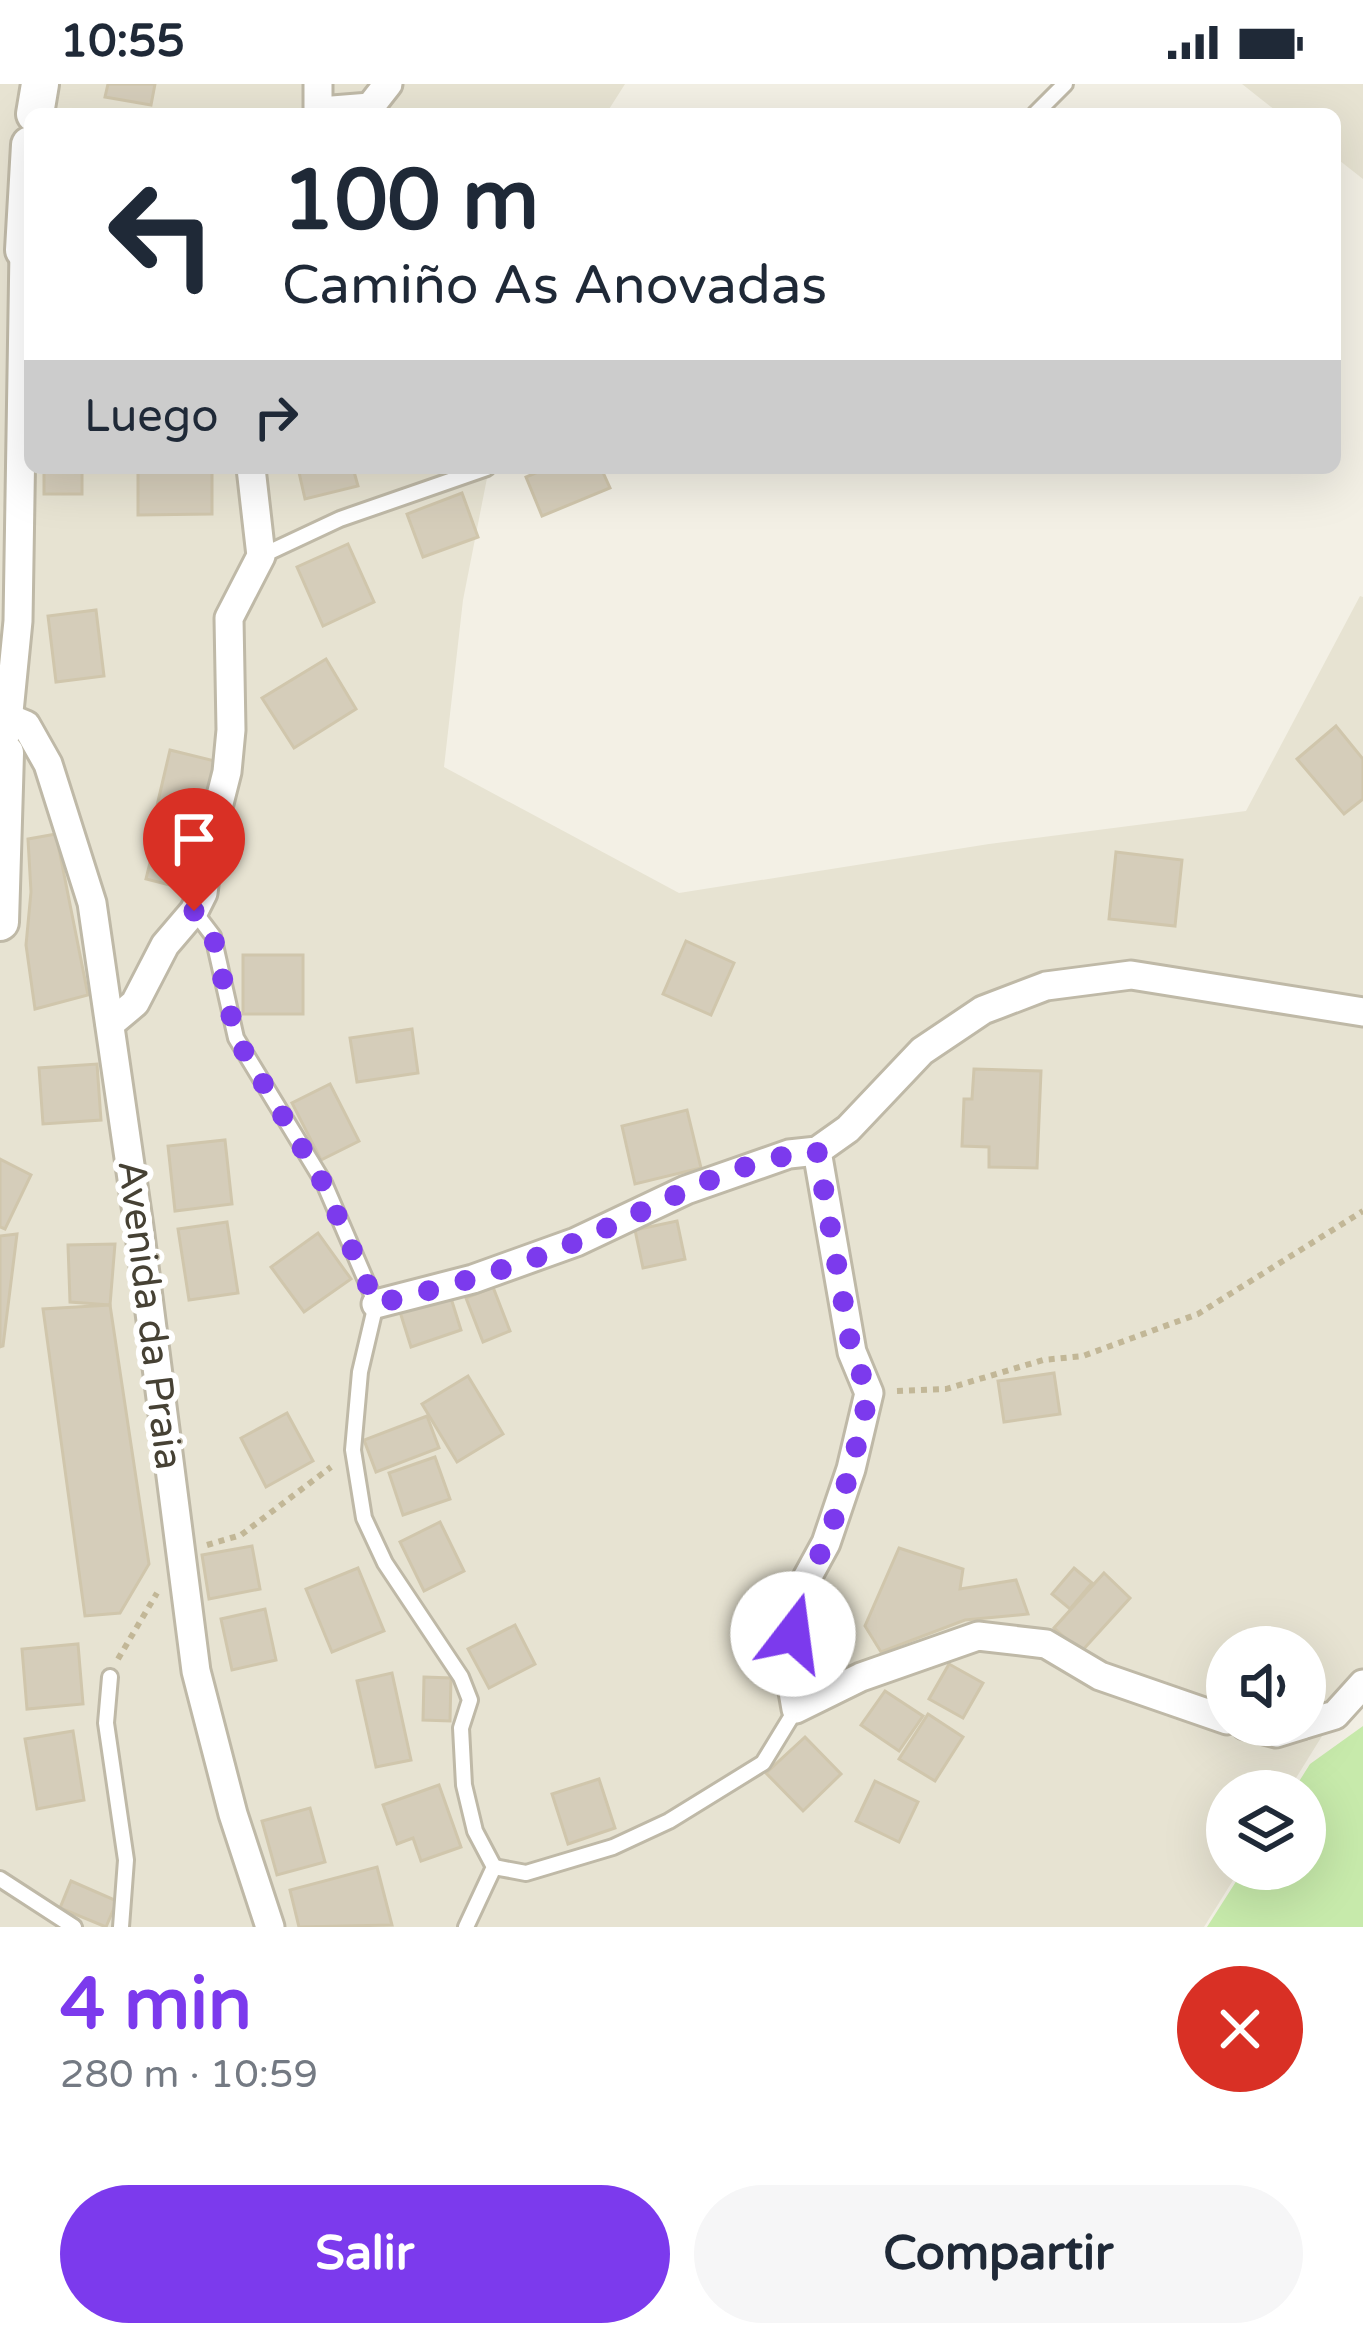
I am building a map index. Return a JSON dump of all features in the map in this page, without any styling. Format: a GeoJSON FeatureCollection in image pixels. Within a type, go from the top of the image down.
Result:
{"type":"FeatureCollection","features":[{"type":"Feature","properties":{"kind":"street"},"geometry":{"type":"LineString","coordinates":[[319,103],[370,107],[388,84]]}},
{"type":"Feature","properties":{"kind":"street"},"geometry":{"type":"LineString","coordinates":[[0,922],[16,234],[24,183]]}},
{"type":"Feature","properties":{"kind":"street"},"geometry":{"type":"LineString","coordinates":[[110,1024],[135,1004],[165,945],[194,911],[202,893],[227,772],[229,618],[261,556],[252,474]]}},
{"type":"Feature","properties":{"kind":"street","name":"Avenida da Praia"},"geometry":{"type":"LineString","coordinates":[[7,735],[26,725],[48,764],[92,904],[196,1671],[233,1814],[270,1927]]}},
{"type":"Feature","properties":{"kind":"street"},"geometry":{"type":"LineString","coordinates":[[376,1304],[473,1279],[576,1242],[686,1190],[789,1154],[817,1151],[848,1129],[922,1052],[982,1010],[1046,986],[1131,975],[1363,1012]]}},
{"type":"Feature","properties":{"kind":"street"},"geometry":{"type":"LineString","coordinates":[[817,1151],[852,1352],[869,1393],[851,1469],[826,1543],[796,1598],[789,1669],[796,1708],[861,1677],[978,1636],[1046,1644],[1100,1676],[1206,1713]]}},
{"type":"Feature","properties":{"kind":"street"},"geometry":{"type":"LineString","coordinates":[[1326,1717],[1335,1714],[1363,1684]]}},
{"type":"Feature","properties":{"kind":"lane"},"geometry":{"type":"LineString","coordinates":[[1041,108],[1065,84]]}},
{"type":"Feature","properties":{"kind":"lane"},"geometry":{"type":"LineString","coordinates":[[261,556],[340,519],[470,474]]}},
{"type":"Feature","properties":{"kind":"lane"},"geometry":{"type":"LineString","coordinates":[[194,911],[213,936],[236,1038],[323,1183],[376,1304],[360,1372],[353,1450],[364,1518],[385,1563],[461,1676],[470,1700],[461,1728],[464,1785],[475,1831],[494,1868]]}},
{"type":"Feature","properties":{"kind":"lane"},"geometry":{"type":"LineString","coordinates":[[110,1677],[106,1723],[126,1860],[121,1927]]}},
{"type":"Feature","properties":{"kind":"lane"},"geometry":{"type":"LineString","coordinates":[[494,1868],[526,1873],[613,1847],[669,1821],[763,1763],[796,1708]]}},
{"type":"Feature","properties":{"kind":"lane"},"geometry":{"type":"LineString","coordinates":[[466,1927],[494,1868]]}},
{"type":"Feature","properties":{"kind":"lane"},"geometry":{"type":"LineString","coordinates":[[0,1880],[74,1927]]}},
{"type":"Feature","properties":{"kind":"path"},"geometry":{"type":"LineString","coordinates":[[869,1393],[946,1389],[1043,1360],[1084,1356],[1198,1314],[1363,1211]]}},
{"type":"Feature","properties":{"kind":"path"},"geometry":{"type":"LineString","coordinates":[[110,1677],[181,1553],[241,1535],[353,1450]]}},
{"type":"Feature","properties":{"kind":"shaded area"},"geometry":{"type":"Polygon","coordinates":[[[0,84],[625,84],[610,108],[24,108],[24,474],[488,474],[463,600],[444,767],[679,893],[989,844],[1246,811],[1363,597],[1363,1697],[1335,1715],[1326,1730],[1326,1626],[1206,1626],[1206,1746],[1316,1746],[1301,1770],[1206,1770],[1206,1890],[1227,1890],[1204,1927],[0,1927],[0,84]]]}},
{"type":"Feature","properties":{"kind":"shaded area"},"geometry":{"type":"Polygon","coordinates":[[[1242,84],[1363,84],[1363,179],[1341,162],[1341,108],[1272,108],[1242,84]]]}},
{"type":"Feature","properties":{"kind":"green space"},"geometry":{"type":"Polygon","coordinates":[[[1363,1726],[1363,1927],[1207,1927],[1231,1890],[1326,1890],[1326,1770],[1306,1770],[1363,1726]]]}},
{"type":"Feature","properties":{"kind":"building"},"geometry":{"type":"Polygon","coordinates":[[[108,84],[155,84],[151,105],[105,97],[108,84]]]}},
{"type":"Feature","properties":{"kind":"building"},"geometry":{"type":"Polygon","coordinates":[[[44,474],[82,474],[82,494],[44,494],[44,474]]]}},
{"type":"Feature","properties":{"kind":"building"},"geometry":{"type":"Polygon","coordinates":[[[138,474],[212,474],[212,514],[138,515],[138,474]]]}},
{"type":"Feature","properties":{"kind":"building"},"geometry":{"type":"Polygon","coordinates":[[[299,474],[355,474],[358,486],[305,499],[299,474]]]}},
{"type":"Feature","properties":{"kind":"building"},"geometry":{"type":"Polygon","coordinates":[[[604,474],[610,488],[542,516],[526,477],[604,474]]]}},
{"type":"Feature","properties":{"kind":"building"},"geometry":{"type":"Polygon","coordinates":[[[462,493],[478,537],[423,557],[407,514],[462,493]]]}},
{"type":"Feature","properties":{"kind":"building"},"geometry":{"type":"Polygon","coordinates":[[[348,544],[374,602],[323,626],[297,567],[348,544]]]}},
{"type":"Feature","properties":{"kind":"building"},"geometry":{"type":"Polygon","coordinates":[[[96,610],[104,676],[56,682],[48,616],[96,610]]]}},
{"type":"Feature","properties":{"kind":"building"},"geometry":{"type":"Polygon","coordinates":[[[326,659],[356,709],[294,748],[262,698],[326,659]]]}},
{"type":"Feature","properties":{"kind":"building"},"geometry":{"type":"Polygon","coordinates":[[[1336,726],[1363,759],[1363,799],[1344,814],[1297,759],[1336,726]]]}},
{"type":"Feature","properties":{"kind":"building"},"geometry":{"type":"Polygon","coordinates":[[[170,750],[215,761],[201,821],[156,810],[170,750]]]}},
{"type":"Feature","properties":{"kind":"building"},"geometry":{"type":"Polygon","coordinates":[[[158,830],[198,839],[185,889],[146,879],[158,830]]]}},
{"type":"Feature","properties":{"kind":"building"},"geometry":{"type":"Polygon","coordinates":[[[56,834],[88,995],[35,1009],[26,945],[31,892],[28,839],[56,834]]]}},
{"type":"Feature","properties":{"kind":"building"},"geometry":{"type":"Polygon","coordinates":[[[1116,852],[1182,860],[1175,926],[1109,919],[1116,852]]]}},
{"type":"Feature","properties":{"kind":"building"},"geometry":{"type":"Polygon","coordinates":[[[686,941],[734,963],[711,1015],[663,994],[686,941]]]}},
{"type":"Feature","properties":{"kind":"building"},"geometry":{"type":"Polygon","coordinates":[[[243,955],[303,955],[303,1014],[243,1014],[243,955]]]}},
{"type":"Feature","properties":{"kind":"building"},"geometry":{"type":"Polygon","coordinates":[[[412,1029],[418,1073],[357,1082],[350,1038],[412,1029]]]}},
{"type":"Feature","properties":{"kind":"building"},"geometry":{"type":"Polygon","coordinates":[[[97,1064],[101,1120],[43,1124],[39,1068],[97,1064]]]}},
{"type":"Feature","properties":{"kind":"building"},"geometry":{"type":"Polygon","coordinates":[[[974,1069],[1041,1071],[1037,1168],[989,1167],[989,1147],[962,1146],[964,1099],[972,1099],[974,1069]]]}},
{"type":"Feature","properties":{"kind":"building"},"geometry":{"type":"Polygon","coordinates":[[[330,1084],[359,1141],[321,1160],[292,1103],[330,1084]]]}},
{"type":"Feature","properties":{"kind":"building"},"geometry":{"type":"Polygon","coordinates":[[[687,1110],[701,1168],[635,1184],[622,1126],[687,1110]]]}},
{"type":"Feature","properties":{"kind":"building"},"geometry":{"type":"Polygon","coordinates":[[[225,1140],[232,1204],[175,1211],[168,1146],[225,1140]]]}},
{"type":"Feature","properties":{"kind":"building"},"geometry":{"type":"Polygon","coordinates":[[[0,1159],[31,1175],[5,1229],[0,1227],[0,1159]]]}},
{"type":"Feature","properties":{"kind":"building"},"geometry":{"type":"Polygon","coordinates":[[[677,1221],[685,1259],[643,1268],[635,1230],[677,1221]]]}},
{"type":"Feature","properties":{"kind":"building"},"geometry":{"type":"Polygon","coordinates":[[[227,1222],[238,1293],[189,1300],[178,1229],[227,1222]]]}},
{"type":"Feature","properties":{"kind":"building"},"geometry":{"type":"Polygon","coordinates":[[[318,1233],[351,1279],[304,1312],[271,1267],[318,1233]]]}},
{"type":"Feature","properties":{"kind":"building"},"geometry":{"type":"Polygon","coordinates":[[[17,1234],[3,1346],[0,1347],[0,1236],[17,1234]]]}},
{"type":"Feature","properties":{"kind":"building"},"geometry":{"type":"Polygon","coordinates":[[[115,1244],[110,1305],[70,1302],[68,1245],[115,1244]]]}},
{"type":"Feature","properties":{"kind":"building"},"geometry":{"type":"Polygon","coordinates":[[[493,1287],[510,1331],[483,1342],[466,1298],[493,1287]]]}},
{"type":"Feature","properties":{"kind":"building"},"geometry":{"type":"Polygon","coordinates":[[[450,1295],[461,1330],[411,1347],[400,1312],[450,1295]]]}},
{"type":"Feature","properties":{"kind":"building"},"geometry":{"type":"Polygon","coordinates":[[[110,1305],[149,1564],[120,1613],[85,1616],[43,1309],[110,1305]]]}},
{"type":"Feature","properties":{"kind":"building"},"geometry":{"type":"Polygon","coordinates":[[[1054,1373],[1060,1414],[1004,1422],[998,1381],[1054,1373]]]}},
{"type":"Feature","properties":{"kind":"building"},"geometry":{"type":"Polygon","coordinates":[[[468,1376],[503,1434],[457,1462],[422,1404],[468,1376]]]}},
{"type":"Feature","properties":{"kind":"building"},"geometry":{"type":"Polygon","coordinates":[[[287,1413],[313,1461],[266,1487],[241,1438],[287,1413]]]}},
{"type":"Feature","properties":{"kind":"building"},"geometry":{"type":"Polygon","coordinates":[[[427,1416],[439,1448],[376,1472],[364,1440],[427,1416]]]}},
{"type":"Feature","properties":{"kind":"building"},"geometry":{"type":"Polygon","coordinates":[[[435,1457],[450,1499],[403,1515],[389,1473],[435,1457]]]}},
{"type":"Feature","properties":{"kind":"building"},"geometry":{"type":"Polygon","coordinates":[[[440,1522],[464,1571],[424,1591],[400,1542],[440,1522]]]}},
{"type":"Feature","properties":{"kind":"building"},"geometry":{"type":"Polygon","coordinates":[[[252,1546],[260,1589],[209,1599],[202,1555],[252,1546]]]}},
{"type":"Feature","properties":{"kind":"building"},"geometry":{"type":"Polygon","coordinates":[[[899,1548],[963,1569],[960,1589],[1016,1580],[1028,1614],[965,1620],[881,1652],[865,1626],[899,1548]]]}},
{"type":"Feature","properties":{"kind":"building"},"geometry":{"type":"Polygon","coordinates":[[[358,1568],[384,1631],[332,1652],[306,1589],[358,1568]]]}},
{"type":"Feature","properties":{"kind":"building"},"geometry":{"type":"Polygon","coordinates":[[[1074,1568],[1092,1583],[1070,1609],[1052,1594],[1074,1568]]]}},
{"type":"Feature","properties":{"kind":"building"},"geometry":{"type":"Polygon","coordinates":[[[1104,1573],[1130,1598],[1081,1652],[1054,1628],[1104,1573]]]}},
{"type":"Feature","properties":{"kind":"building"},"geometry":{"type":"Polygon","coordinates":[[[265,1609],[276,1660],[232,1670],[221,1619],[265,1609]]]}},
{"type":"Feature","properties":{"kind":"building"},"geometry":{"type":"Polygon","coordinates":[[[515,1625],[535,1664],[489,1688],[468,1649],[515,1625]]]}},
{"type":"Feature","properties":{"kind":"building"},"geometry":{"type":"Polygon","coordinates":[[[78,1644],[83,1704],[27,1709],[22,1649],[78,1644]]]}},
{"type":"Feature","properties":{"kind":"building"},"geometry":{"type":"Polygon","coordinates":[[[949,1664],[983,1683],[963,1718],[929,1699],[949,1664]]]}},
{"type":"Feature","properties":{"kind":"building"},"geometry":{"type":"Polygon","coordinates":[[[392,1673],[411,1760],[376,1767],[357,1681],[392,1673]]]}},
{"type":"Feature","properties":{"kind":"building"},"geometry":{"type":"Polygon","coordinates":[[[424,1677],[451,1678],[450,1721],[423,1720],[424,1677]]]}},
{"type":"Feature","properties":{"kind":"building"},"geometry":{"type":"Polygon","coordinates":[[[885,1691],[923,1716],[899,1751],[861,1725],[885,1691]]]}},
{"type":"Feature","properties":{"kind":"building"},"geometry":{"type":"Polygon","coordinates":[[[928,1714],[963,1737],[935,1781],[899,1759],[928,1714]]]}},
{"type":"Feature","properties":{"kind":"building"},"geometry":{"type":"Polygon","coordinates":[[[73,1731],[84,1800],[37,1809],[25,1739],[73,1731]]]}},
{"type":"Feature","properties":{"kind":"building"},"geometry":{"type":"Polygon","coordinates":[[[805,1737],[841,1774],[803,1811],[766,1773],[805,1737]]]}},
{"type":"Feature","properties":{"kind":"building"},"geometry":{"type":"Polygon","coordinates":[[[599,1779],[615,1828],[568,1844],[552,1794],[599,1779]]]}},
{"type":"Feature","properties":{"kind":"building"},"geometry":{"type":"Polygon","coordinates":[[[875,1781],[918,1802],[899,1842],[856,1821],[875,1781]]]}},
{"type":"Feature","properties":{"kind":"building"},"geometry":{"type":"Polygon","coordinates":[[[439,1785],[461,1847],[421,1861],[413,1838],[397,1844],[383,1805],[439,1785]]]}},
{"type":"Feature","properties":{"kind":"building"},"geometry":{"type":"Polygon","coordinates":[[[310,1808],[325,1862],[277,1875],[262,1821],[310,1808]]]}},
{"type":"Feature","properties":{"kind":"building"},"geometry":{"type":"Polygon","coordinates":[[[377,1867],[392,1925],[299,1927],[290,1890],[377,1867]]]}},
{"type":"Feature","properties":{"kind":"building"},"geometry":{"type":"Polygon","coordinates":[[[71,1881],[117,1901],[106,1927],[60,1908],[71,1881]]]}},
{"type":"Feature","properties":{"kind":"route"},"geometry":{"type":"LineString","coordinates":[[194,911],[213,936],[236,1038],[323,1183],[376,1304],[473,1279],[576,1242],[686,1190],[789,1154],[817,1151],[852,1352],[869,1393],[851,1469],[826,1543],[796,1598],[793,1634]]}}]}
